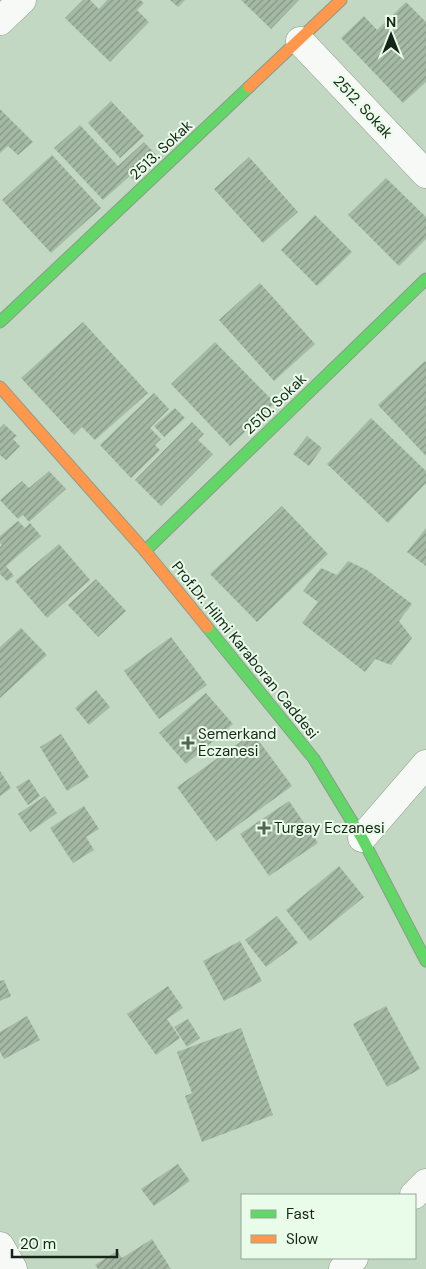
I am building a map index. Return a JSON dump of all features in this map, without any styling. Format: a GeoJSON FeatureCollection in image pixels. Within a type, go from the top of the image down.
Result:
{"type":"FeatureCollection","features":[{"type":"Feature","properties":{"kind":"street"},"geometry":{"type":"LineString","coordinates":[[0,21],[22,0]]}},
{"type":"Feature","properties":{"kind":"street","name":"2513. Sokak"},"geometry":{"type":"LineString","coordinates":[[0,322],[342,0]]}},
{"type":"Feature","properties":{"kind":"street","name":"2512. Sokak"},"geometry":{"type":"LineString","coordinates":[[300,41],[426,174]]}},
{"type":"Feature","properties":{"kind":"street","name":"2510. Sokak"},"geometry":{"type":"LineString","coordinates":[[145,551],[426,279]]}},
{"type":"Feature","properties":{"kind":"street","name":"Prof.Dr. Hilmi Karaboran Caddesi"},"geometry":{"type":"LineString","coordinates":[[0,387],[145,551],[314,759],[362,838],[426,961]]}},
{"type":"Feature","properties":{"kind":"street"},"geometry":{"type":"LineString","coordinates":[[362,838],[426,764]]}},
{"type":"Feature","properties":{"kind":"street"},"geometry":{"type":"LineString","coordinates":[[415,1194],[426,1183]]}},
{"type":"Feature","properties":{"kind":"street"},"geometry":{"type":"LineString","coordinates":[[0,1246],[13,1269]]}},
{"type":"Feature","properties":{"kind":"street"},"geometry":{"type":"LineString","coordinates":[[343,1269],[353,1259]]}},
{"type":"Feature","properties":{"kind":"building"},"geometry":{"type":"Polygon","coordinates":[[[83,0],[90,0],[99,9],[107,0],[140,0],[144,3],[137,10],[149,22],[110,62],[65,18],[83,0]]]}},
{"type":"Feature","properties":{"kind":"building"},"geometry":{"type":"Polygon","coordinates":[[[170,0],[185,0],[178,7],[170,0]]]}},
{"type":"Feature","properties":{"kind":"building"},"geometry":{"type":"Polygon","coordinates":[[[241,0],[299,0],[271,29],[241,0]]]}},
{"type":"Feature","properties":{"kind":"building"},"geometry":{"type":"Polygon","coordinates":[[[406,2],[426,22],[426,82],[403,103],[341,38],[364,16],[377,30],[406,2]]]}},
{"type":"Feature","properties":{"kind":"building"},"geometry":{"type":"Polygon","coordinates":[[[111,101],[144,136],[120,158],[88,123],[111,101]]]}},
{"type":"Feature","properties":{"kind":"building"},"geometry":{"type":"Polygon","coordinates":[[[0,109],[33,142],[18,155],[8,146],[0,153],[0,109]]]}},
{"type":"Feature","properties":{"kind":"building"},"geometry":{"type":"Polygon","coordinates":[[[80,125],[118,166],[144,142],[159,158],[134,181],[130,176],[103,200],[54,148],[80,125]]]}},
{"type":"Feature","properties":{"kind":"building"},"geometry":{"type":"Polygon","coordinates":[[[52,155],[101,208],[51,253],[2,200],[52,155]]]}},
{"type":"Feature","properties":{"kind":"building"},"geometry":{"type":"Polygon","coordinates":[[[249,157],[298,212],[263,243],[214,189],[249,157]]]}},
{"type":"Feature","properties":{"kind":"building"},"geometry":{"type":"Polygon","coordinates":[[[386,178],[426,217],[426,239],[399,266],[348,215],[386,178]]]}},
{"type":"Feature","properties":{"kind":"building"},"geometry":{"type":"Polygon","coordinates":[[[315,215],[352,252],[317,286],[281,250],[315,215]]]}},
{"type":"Feature","properties":{"kind":"building"},"geometry":{"type":"Polygon","coordinates":[[[260,283],[315,344],[274,381],[219,320],[260,283]]]}},
{"type":"Feature","properties":{"kind":"building"},"geometry":{"type":"Polygon","coordinates":[[[83,322],[148,393],[95,440],[82,427],[74,435],[21,378],[83,322]]]}},
{"type":"Feature","properties":{"kind":"building"},"geometry":{"type":"Polygon","coordinates":[[[215,342],[275,403],[230,446],[171,384],[215,342]]]}},
{"type":"Feature","properties":{"kind":"building"},"geometry":{"type":"Polygon","coordinates":[[[425,361],[426,363],[426,456],[378,405],[425,361]]]}},
{"type":"Feature","properties":{"kind":"building"},"geometry":{"type":"Polygon","coordinates":[[[154,393],[169,409],[150,428],[161,439],[155,445],[160,450],[131,478],[100,445],[154,393]]]}},
{"type":"Feature","properties":{"kind":"building"},"geometry":{"type":"Polygon","coordinates":[[[175,408],[185,418],[164,437],[154,426],[175,408]]]}},
{"type":"Feature","properties":{"kind":"building"},"geometry":{"type":"Polygon","coordinates":[[[371,418],[426,471],[426,483],[388,523],[327,464],[371,418]]]}},
{"type":"Feature","properties":{"kind":"building"},"geometry":{"type":"Polygon","coordinates":[[[192,422],[204,434],[198,440],[213,454],[161,506],[135,480],[192,422]]]}},
{"type":"Feature","properties":{"kind":"building"},"geometry":{"type":"Polygon","coordinates":[[[4,424],[17,436],[13,439],[20,446],[6,460],[0,455],[0,428],[4,424]]]}},
{"type":"Feature","properties":{"kind":"building"},"geometry":{"type":"Polygon","coordinates":[[[307,436],[322,448],[309,466],[293,454],[307,436]]]}},
{"type":"Feature","properties":{"kind":"building"},"geometry":{"type":"Polygon","coordinates":[[[49,471],[66,489],[29,522],[23,515],[18,519],[0,500],[22,481],[29,488],[49,471]]]}},
{"type":"Feature","properties":{"kind":"building"},"geometry":{"type":"Polygon","coordinates":[[[282,506],[328,554],[257,622],[210,574],[282,506]]]}},
{"type":"Feature","properties":{"kind":"building"},"geometry":{"type":"Polygon","coordinates":[[[18,521],[25,528],[30,523],[41,536],[6,566],[14,576],[7,581],[0,574],[0,547],[2,545],[0,543],[0,536],[18,521]]]}},
{"type":"Feature","properties":{"kind":"building"},"geometry":{"type":"Polygon","coordinates":[[[426,528],[426,566],[407,552],[426,528]]]}},
{"type":"Feature","properties":{"kind":"building"},"geometry":{"type":"Polygon","coordinates":[[[59,544],[90,580],[47,618],[15,581],[59,544]]]}},
{"type":"Feature","properties":{"kind":"building"},"geometry":{"type":"Polygon","coordinates":[[[348,561],[367,570],[412,604],[399,621],[412,638],[391,665],[375,659],[365,672],[302,623],[318,602],[303,591],[321,568],[337,575],[348,561]]]}},
{"type":"Feature","properties":{"kind":"building"},"geometry":{"type":"Polygon","coordinates":[[[96,579],[126,611],[98,637],[68,605],[96,579]]]}},
{"type":"Feature","properties":{"kind":"building"},"geometry":{"type":"Polygon","coordinates":[[[21,628],[47,655],[0,698],[0,647],[21,628]]]}},
{"type":"Feature","properties":{"kind":"building"},"geometry":{"type":"Polygon","coordinates":[[[171,637],[207,685],[159,719],[124,671],[171,637]]]}},
{"type":"Feature","properties":{"kind":"building"},"geometry":{"type":"Polygon","coordinates":[[[96,690],[110,707],[89,725],[75,708],[96,690]]]}},
{"type":"Feature","properties":{"kind":"building"},"geometry":{"type":"Polygon","coordinates":[[[206,693],[233,724],[186,764],[159,733],[206,693]]]}},
{"type":"Feature","properties":{"kind":"building"},"geometry":{"type":"Polygon","coordinates":[[[253,733],[292,786],[216,841],[177,787],[253,733]]]}},
{"type":"Feature","properties":{"kind":"building"},"geometry":{"type":"Polygon","coordinates":[[[61,734],[89,777],[67,791],[40,747],[61,734]]]}},
{"type":"Feature","properties":{"kind":"building"},"geometry":{"type":"Polygon","coordinates":[[[0,771],[11,788],[0,796],[0,771]]]}},
{"type":"Feature","properties":{"kind":"building"},"geometry":{"type":"Polygon","coordinates":[[[29,779],[40,796],[28,805],[16,787],[29,779]]]}},
{"type":"Feature","properties":{"kind":"building"},"geometry":{"type":"Polygon","coordinates":[[[45,796],[57,813],[30,832],[18,814],[45,796]]]}},
{"type":"Feature","properties":{"kind":"building"},"geometry":{"type":"Polygon","coordinates":[[[289,801],[318,843],[269,876],[240,834],[289,801]]]}},
{"type":"Feature","properties":{"kind":"building"},"geometry":{"type":"Polygon","coordinates":[[[84,806],[99,829],[86,837],[94,850],[73,863],[50,828],[84,806]]]}},
{"type":"Feature","properties":{"kind":"building"},"geometry":{"type":"Polygon","coordinates":[[[339,866],[364,897],[310,941],[286,910],[339,866]]]}},
{"type":"Feature","properties":{"kind":"building"},"geometry":{"type":"Polygon","coordinates":[[[277,916],[298,943],[266,967],[245,940],[277,916]]]}},
{"type":"Feature","properties":{"kind":"building"},"geometry":{"type":"Polygon","coordinates":[[[240,941],[262,981],[224,1001],[203,961],[240,941]]]}},
{"type":"Feature","properties":{"kind":"building"},"geometry":{"type":"Polygon","coordinates":[[[4,980],[11,996],[0,1001],[0,981],[4,980]]]}},
{"type":"Feature","properties":{"kind":"building"},"geometry":{"type":"Polygon","coordinates":[[[168,986],[183,1008],[167,1019],[180,1038],[156,1055],[127,1014],[168,986]]]}},
{"type":"Feature","properties":{"kind":"building"},"geometry":{"type":"Polygon","coordinates":[[[386,1006],[420,1069],[387,1087],[353,1024],[386,1006]]]}},
{"type":"Feature","properties":{"kind":"building"},"geometry":{"type":"Polygon","coordinates":[[[27,1016],[40,1040],[4,1059],[0,1052],[0,1032],[27,1016]]]}},
{"type":"Feature","properties":{"kind":"building"},"geometry":{"type":"Polygon","coordinates":[[[188,1019],[200,1038],[187,1047],[174,1027],[188,1019]]]}},
{"type":"Feature","properties":{"kind":"building"},"geometry":{"type":"Polygon","coordinates":[[[241,1028],[273,1115],[202,1142],[185,1096],[192,1093],[177,1052],[241,1028]]]}},
{"type":"Feature","properties":{"kind":"building"},"geometry":{"type":"Polygon","coordinates":[[[178,1164],[190,1181],[154,1206],[141,1189],[178,1164]]]}},
{"type":"Feature","properties":{"kind":"building"},"geometry":{"type":"Polygon","coordinates":[[[152,1239],[171,1269],[98,1269],[95,1265],[117,1251],[122,1258],[152,1239]]]}},
{"type":"Feature","properties":{"kind":"traffic: fast"},"geometry":{"type":"LineString","coordinates":[[0,322],[249,87]]}},
{"type":"Feature","properties":{"kind":"traffic: fast"},"geometry":{"type":"LineString","coordinates":[[145,551],[426,279]]}},
{"type":"Feature","properties":{"kind":"traffic: fast"},"geometry":{"type":"LineString","coordinates":[[207,627],[314,759],[362,838],[426,961]]}},
{"type":"Feature","properties":{"kind":"traffic: slow"},"geometry":{"type":"LineString","coordinates":[[249,87],[341,0]]}},
{"type":"Feature","properties":{"kind":"traffic: slow"},"geometry":{"type":"LineString","coordinates":[[0,387],[145,551],[207,627]]}},
{"type":"Feature","properties":{"kind":"place","name":"Semerkand Eczanesi"},"geometry":{"type":"Point","coordinates":[188,743]}},
{"type":"Feature","properties":{"kind":"place","name":"Turgay Eczanesi"},"geometry":{"type":"Point","coordinates":[264,828]}}]}
